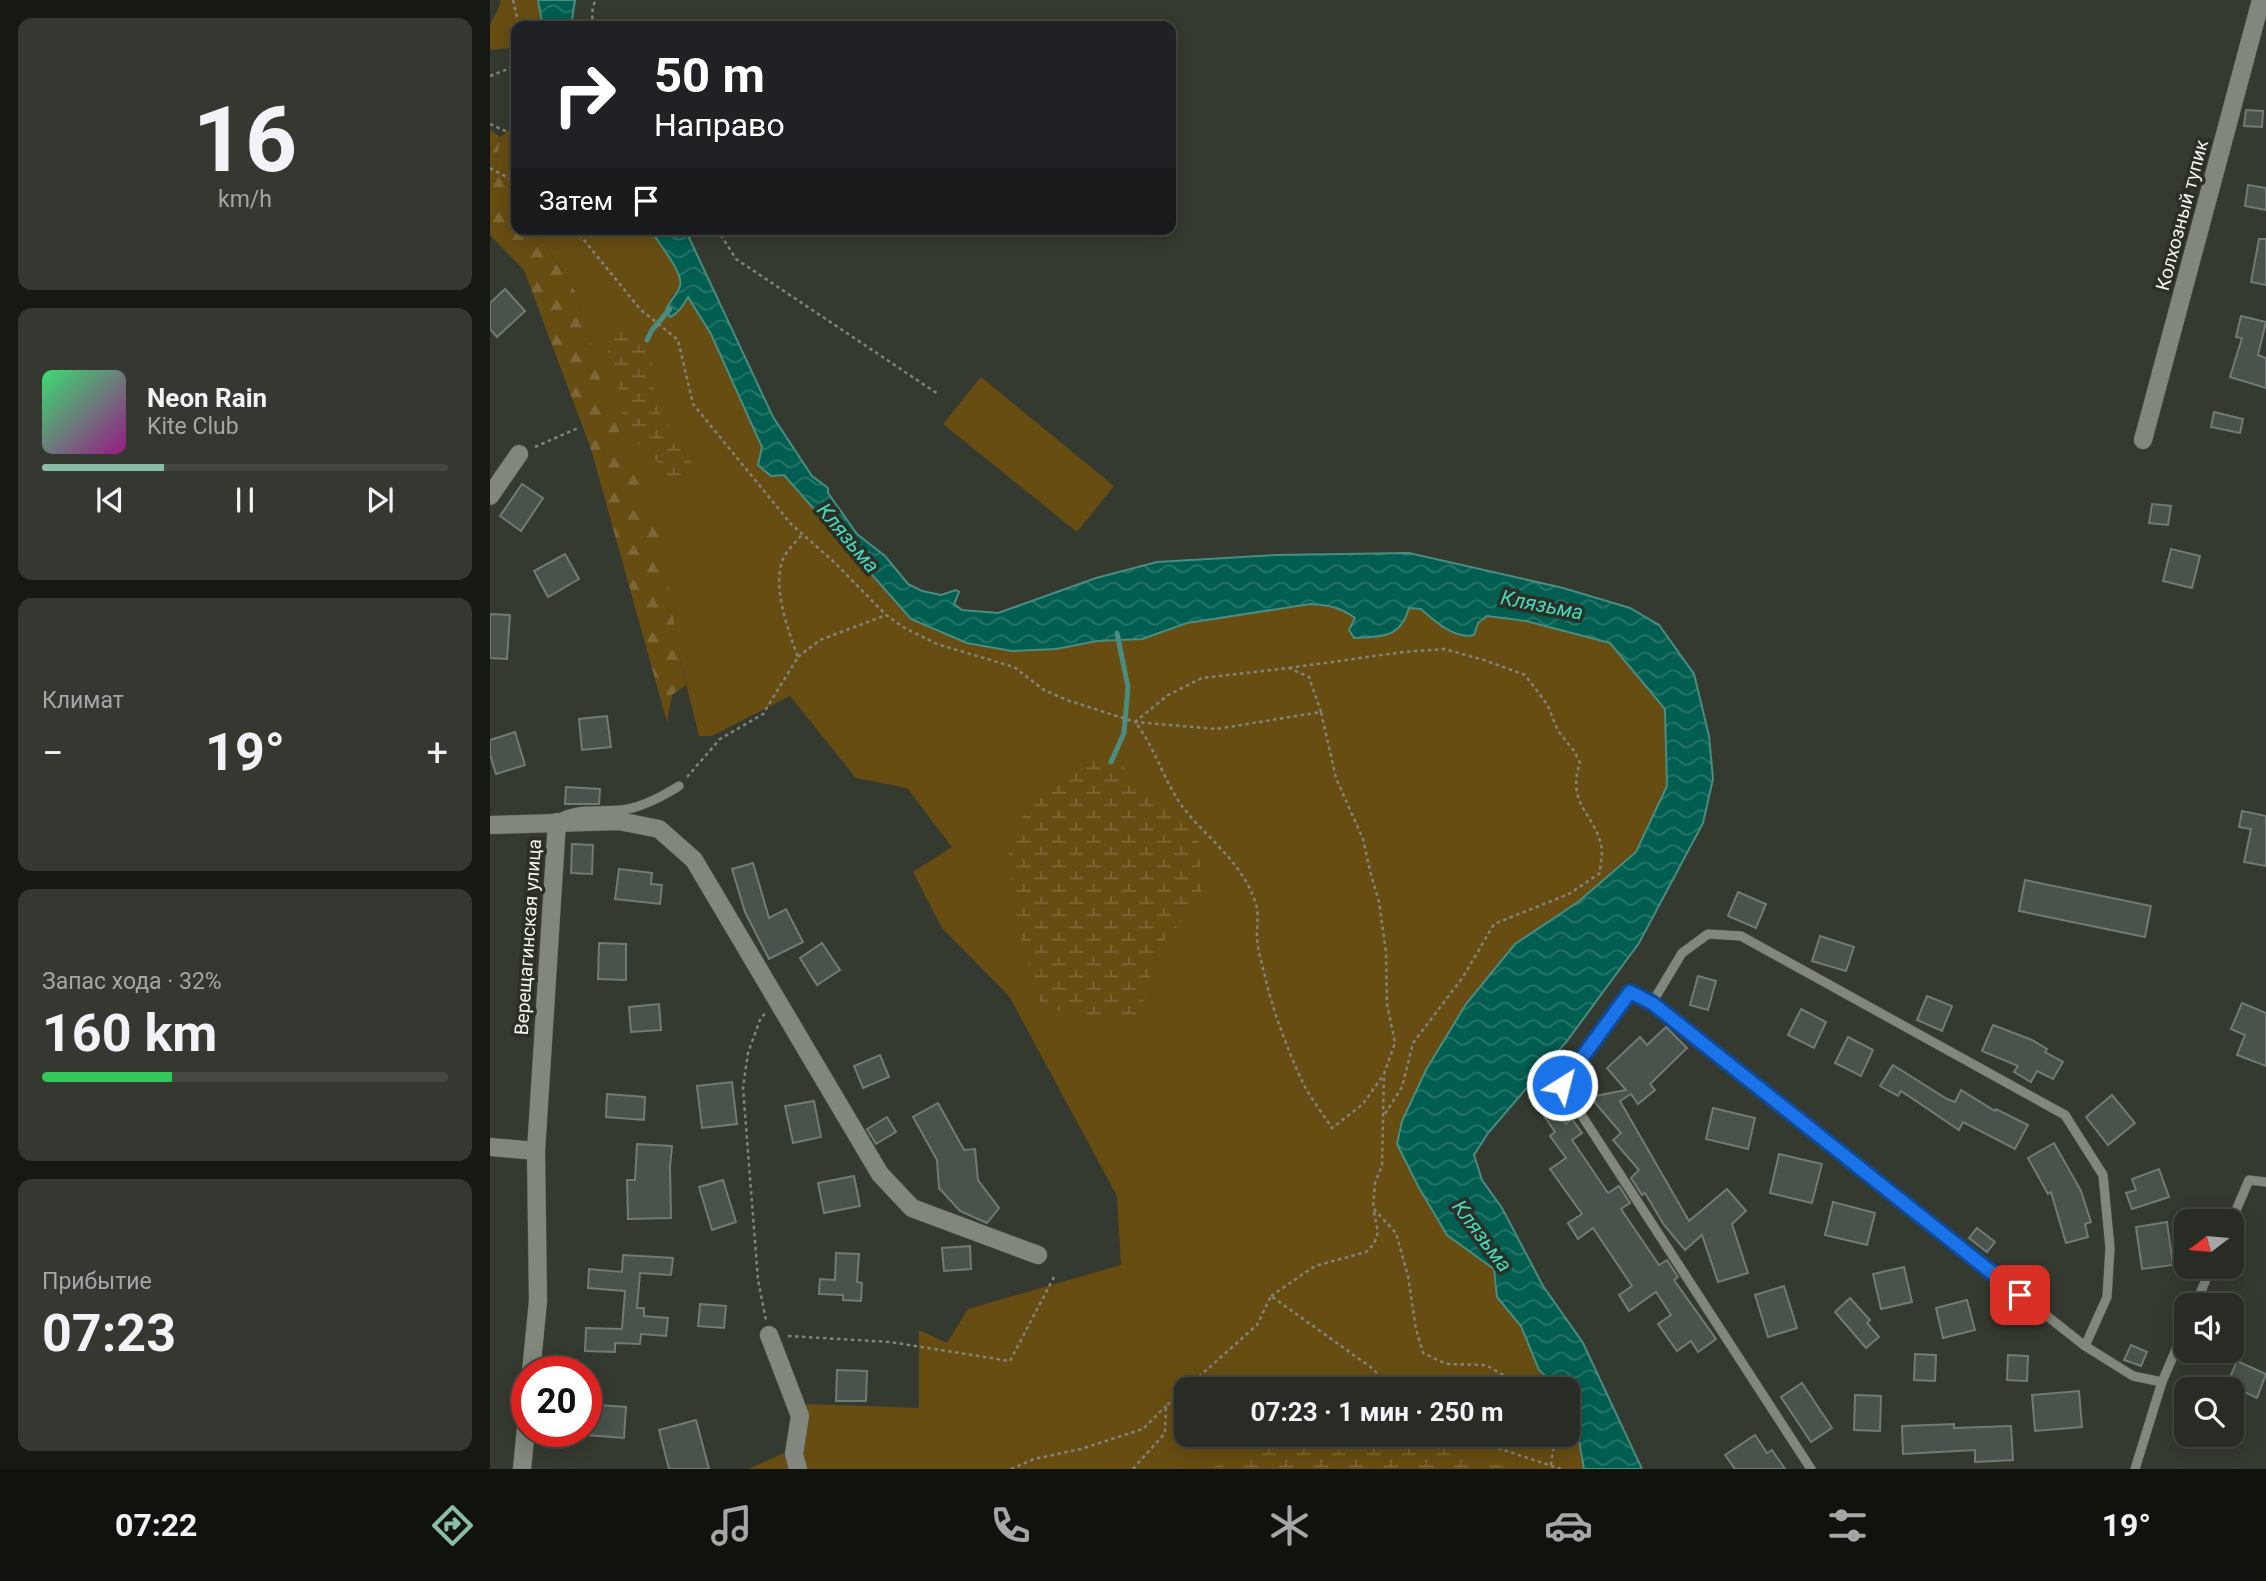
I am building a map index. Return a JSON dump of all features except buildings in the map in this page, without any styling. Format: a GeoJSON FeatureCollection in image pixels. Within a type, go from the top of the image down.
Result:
{"type":"FeatureCollection","features":[{"type":"Feature","properties":{"kind":"street","name":"Колхозный тупик"},"geometry":{"type":"LineString","coordinates":[[2143,440],[2261,0]]}},
{"type":"Feature","properties":{"kind":"street"},"geometry":{"type":"LineString","coordinates":[[490,496],[519,454]]}},
{"type":"Feature","properties":{"kind":"street","name":"Верещагинская улица"},"geometry":{"type":"LineString","coordinates":[[533,1356],[538,1301],[536,1151],[557,822],[619,821],[659,829],[694,860],[880,1174],[912,1208],[1038,1255]]}},
{"type":"Feature","properties":{"kind":"street"},"geometry":{"type":"LineString","coordinates":[[490,825],[557,822]]}},
{"type":"Feature","properties":{"kind":"street"},"geometry":{"type":"LineString","coordinates":[[490,1147],[536,1151]]}},
{"type":"Feature","properties":{"kind":"street"},"geometry":{"type":"LineString","coordinates":[[769,1335],[800,1416],[794,1454],[798,1469]]}},
{"type":"Feature","properties":{"kind":"street"},"geometry":{"type":"LineString","coordinates":[[522,1469],[524,1447]]}},
{"type":"Feature","properties":{"kind":"lane"},"geometry":{"type":"LineString","coordinates":[[557,822],[563,816],[577,812],[626,809],[653,802],[679,786]]}},
{"type":"Feature","properties":{"kind":"lane"},"geometry":{"type":"LineString","coordinates":[[1652,1003],[1682,953],[1708,934],[1741,936],[2065,1115],[2103,1175],[2110,1248],[2107,1297],[2085,1346]]}},
{"type":"Feature","properties":{"kind":"lane"},"geometry":{"type":"LineString","coordinates":[[1811,1469],[1562,1085],[1630,992],[1652,1003],[2085,1346],[2133,1376],[2162,1382]]}},
{"type":"Feature","properties":{"kind":"lane"},"geometry":{"type":"LineString","coordinates":[[2237,1209],[2249,1180],[2266,1182]]}},
{"type":"Feature","properties":{"kind":"lane"},"geometry":{"type":"LineString","coordinates":[[2135,1469],[2162,1382],[2174,1354]]}},
{"type":"Feature","properties":{"kind":"path"},"geometry":{"type":"LineString","coordinates":[[513,0],[518,21]]}},
{"type":"Feature","properties":{"kind":"path"},"geometry":{"type":"LineString","coordinates":[[593,21],[595,0]]}},
{"type":"Feature","properties":{"kind":"path"},"geometry":{"type":"LineString","coordinates":[[490,76],[508,69],[511,65]]}},
{"type":"Feature","properties":{"kind":"path"},"geometry":{"type":"LineString","coordinates":[[490,123],[511,135]]}},
{"type":"Feature","properties":{"kind":"path"},"geometry":{"type":"LineString","coordinates":[[490,168],[511,179]]}},
{"type":"Feature","properties":{"kind":"path"},"geometry":{"type":"LineString","coordinates":[[580,235],[640,309],[678,340],[693,404],[791,524],[886,615],[918,636],[937,645],[1014,667],[1044,690],[1135,722],[1216,729],[1321,712]]}},
{"type":"Feature","properties":{"kind":"path"},"geometry":{"type":"LineString","coordinates":[[721,235],[736,259],[938,394]]}},
{"type":"Feature","properties":{"kind":"path"},"geometry":{"type":"LineString","coordinates":[[519,454],[578,428]]}},
{"type":"Feature","properties":{"kind":"path"},"geometry":{"type":"LineString","coordinates":[[798,657],[782,602],[780,578],[784,556],[803,533]]}},
{"type":"Feature","properties":{"kind":"path"},"geometry":{"type":"LineString","coordinates":[[679,786],[720,739],[763,714],[798,657],[820,640],[886,615]]}},
{"type":"Feature","properties":{"kind":"path"},"geometry":{"type":"LineString","coordinates":[[1135,722],[1168,695],[1202,678],[1444,649],[1525,675],[1547,704],[1558,731],[1580,763],[1575,778],[1580,804],[1593,825],[1602,850],[1600,873],[1569,894],[1494,924],[1463,977],[1413,1043],[1402,1087],[1382,1119]]}},
{"type":"Feature","properties":{"kind":"path"},"geometry":{"type":"LineString","coordinates":[[1135,722],[1148,739],[1185,810],[1234,864],[1256,904],[1259,926],[1257,936],[1264,974],[1284,1036],[1304,1085],[1332,1128],[1363,1104],[1384,1074],[1395,1043],[1387,1004],[1386,952],[1379,902],[1363,839],[1336,778],[1321,712],[1309,677],[1289,668]]}},
{"type":"Feature","properties":{"kind":"path"},"geometry":{"type":"LineString","coordinates":[[779,1003],[761,1017],[748,1053],[743,1087],[758,1280],[769,1335],[890,1342],[1010,1361],[1055,1275]]}},
{"type":"Feature","properties":{"kind":"path"},"geometry":{"type":"LineString","coordinates":[[1012,1469],[1034,1459],[1081,1449],[1143,1429],[1257,1325],[1271,1296],[1315,1266],[1366,1252],[1374,1244],[1378,1232],[1373,1209],[1375,1183],[1382,1166],[1384,1074]]}},
{"type":"Feature","properties":{"kind":"path"},"geometry":{"type":"LineString","coordinates":[[1373,1209],[1396,1233],[1408,1276],[1416,1329],[1423,1353],[1446,1364],[1486,1365],[1507,1377]]}},
{"type":"Feature","properties":{"kind":"path"},"geometry":{"type":"LineString","coordinates":[[1271,1296],[1372,1368],[1381,1377]]}},
{"type":"Feature","properties":{"kind":"path"},"geometry":{"type":"LineString","coordinates":[[1133,1469],[1164,1433],[1166,1406]]}},
{"type":"Feature","properties":{"kind":"path"},"geometry":{"type":"LineString","coordinates":[[1495,1447],[1561,1469]]}},
{"type":"Feature","properties":{"kind":"path"},"geometry":{"type":"LineString","coordinates":[[1551,1465],[1553,1447]]}},
{"type":"Feature","properties":{"kind":"green space"},"geometry":{"type":"Polygon","coordinates":[[[500,0],[538,0],[542,21],[511,21],[511,48],[490,50],[490,25],[500,0]]]}},
{"type":"Feature","properties":{"kind":"green space"},"geometry":{"type":"Polygon","coordinates":[[[511,129],[511,191],[496,167],[500,137],[511,129]]]}},
{"type":"Feature","properties":{"kind":"green space"},"geometry":{"type":"Polygon","coordinates":[[[490,130],[500,137],[496,167],[511,191],[511,235],[539,235],[575,291],[607,401],[660,535],[686,685],[672,695],[667,722],[591,449],[524,270],[490,235],[490,130]]]}},
{"type":"Feature","properties":{"kind":"green space"},"geometry":{"type":"Polygon","coordinates":[[[539,235],[654,235],[680,274],[680,287],[671,297],[688,296],[711,334],[762,447],[911,619],[967,643],[1012,651],[1056,649],[1097,641],[1142,639],[1187,623],[1310,604],[1334,608],[1355,618],[1350,630],[1409,608],[1421,609],[1432,619],[1460,635],[1474,635],[1478,623],[1487,616],[1526,621],[1610,643],[1665,709],[1667,786],[1636,852],[1578,902],[1515,944],[1447,1235],[1494,1269],[1497,1297],[1521,1326],[1539,1370],[1547,1377],[1174,1377],[1174,1447],[1580,1446],[1584,1469],[748,1469],[798,1447],[807,1404],[919,1408],[919,1330],[947,1343],[968,1309],[1121,1265],[1117,1196],[1009,996],[942,928],[913,872],[952,847],[907,788],[856,778],[790,696],[712,736],[699,736],[679,655],[575,291],[539,235]]]}},
{"type":"Feature","properties":{"kind":"green space"},"geometry":{"type":"Polygon","coordinates":[[[622,327],[637,330],[647,340],[654,372],[654,393],[661,415],[679,438],[692,464],[683,476],[666,478],[653,455],[634,440],[624,419],[606,339],[622,327]]]}},
{"type":"Feature","properties":{"kind":"green space"},"geometry":{"type":"Polygon","coordinates":[[[981,377],[1114,486],[1077,532],[943,424],[981,377]]]}},
{"type":"Feature","properties":{"kind":"green space"},"geometry":{"type":"Polygon","coordinates":[[[1081,757],[1120,764],[1184,819],[1199,842],[1202,899],[1158,947],[1139,1020],[1077,1015],[1042,1008],[1015,920],[1008,841],[1033,801],[1081,757]]]}},
{"type":"Feature","properties":{"kind":"green space"},"geometry":{"type":"Polygon","coordinates":[[[1266,1447],[1436,1447],[1510,1469],[1208,1469],[1266,1447]]]}},
{"type":"Feature","properties":{"kind":"water"},"geometry":{"type":"Polygon","coordinates":[[[538,0],[575,0],[572,21],[542,21],[538,0]]]}},
{"type":"Feature","properties":{"kind":"water","name":"Клязьма"},"geometry":{"type":"Polygon","coordinates":[[[654,235],[688,235],[773,417],[812,476],[828,488],[828,493],[857,534],[885,556],[908,584],[922,591],[941,595],[956,590],[959,592],[954,604],[962,610],[998,613],[1096,578],[1157,562],[1276,555],[1409,553],[1563,588],[1630,608],[1659,625],[1694,674],[1709,736],[1713,779],[1703,823],[1639,943],[1567,1041],[1488,1133],[1474,1155],[1482,1180],[1502,1208],[1543,1286],[1583,1343],[1642,1469],[1584,1469],[1580,1446],[1580,1377],[1547,1377],[1539,1370],[1521,1326],[1497,1297],[1494,1269],[1447,1235],[1397,1144],[1402,1121],[1426,1070],[1466,1004],[1515,944],[1578,902],[1636,852],[1667,786],[1665,709],[1610,643],[1526,621],[1487,616],[1478,623],[1474,635],[1467,636],[1446,628],[1421,609],[1409,608],[1395,631],[1381,636],[1354,638],[1349,630],[1355,618],[1334,607],[1310,604],[1187,623],[1142,639],[1097,641],[1056,649],[1012,651],[967,643],[911,619],[784,475],[771,476],[758,465],[762,447],[711,334],[688,297],[681,308],[670,317],[666,310],[679,288],[678,274],[654,235]]]}},
{"type":"Feature","properties":{"kind":"waterway"},"geometry":{"type":"LineString","coordinates":[[647,340],[670,309]]}},
{"type":"Feature","properties":{"kind":"waterway"},"geometry":{"type":"LineString","coordinates":[[1111,762],[1124,733],[1128,687],[1117,633]]}},
{"type":"Feature","properties":{"kind":"route"},"geometry":{"type":"LineString","coordinates":[[1562,1085],[1630,992],[1652,1003],[2020,1295]]}}]}
